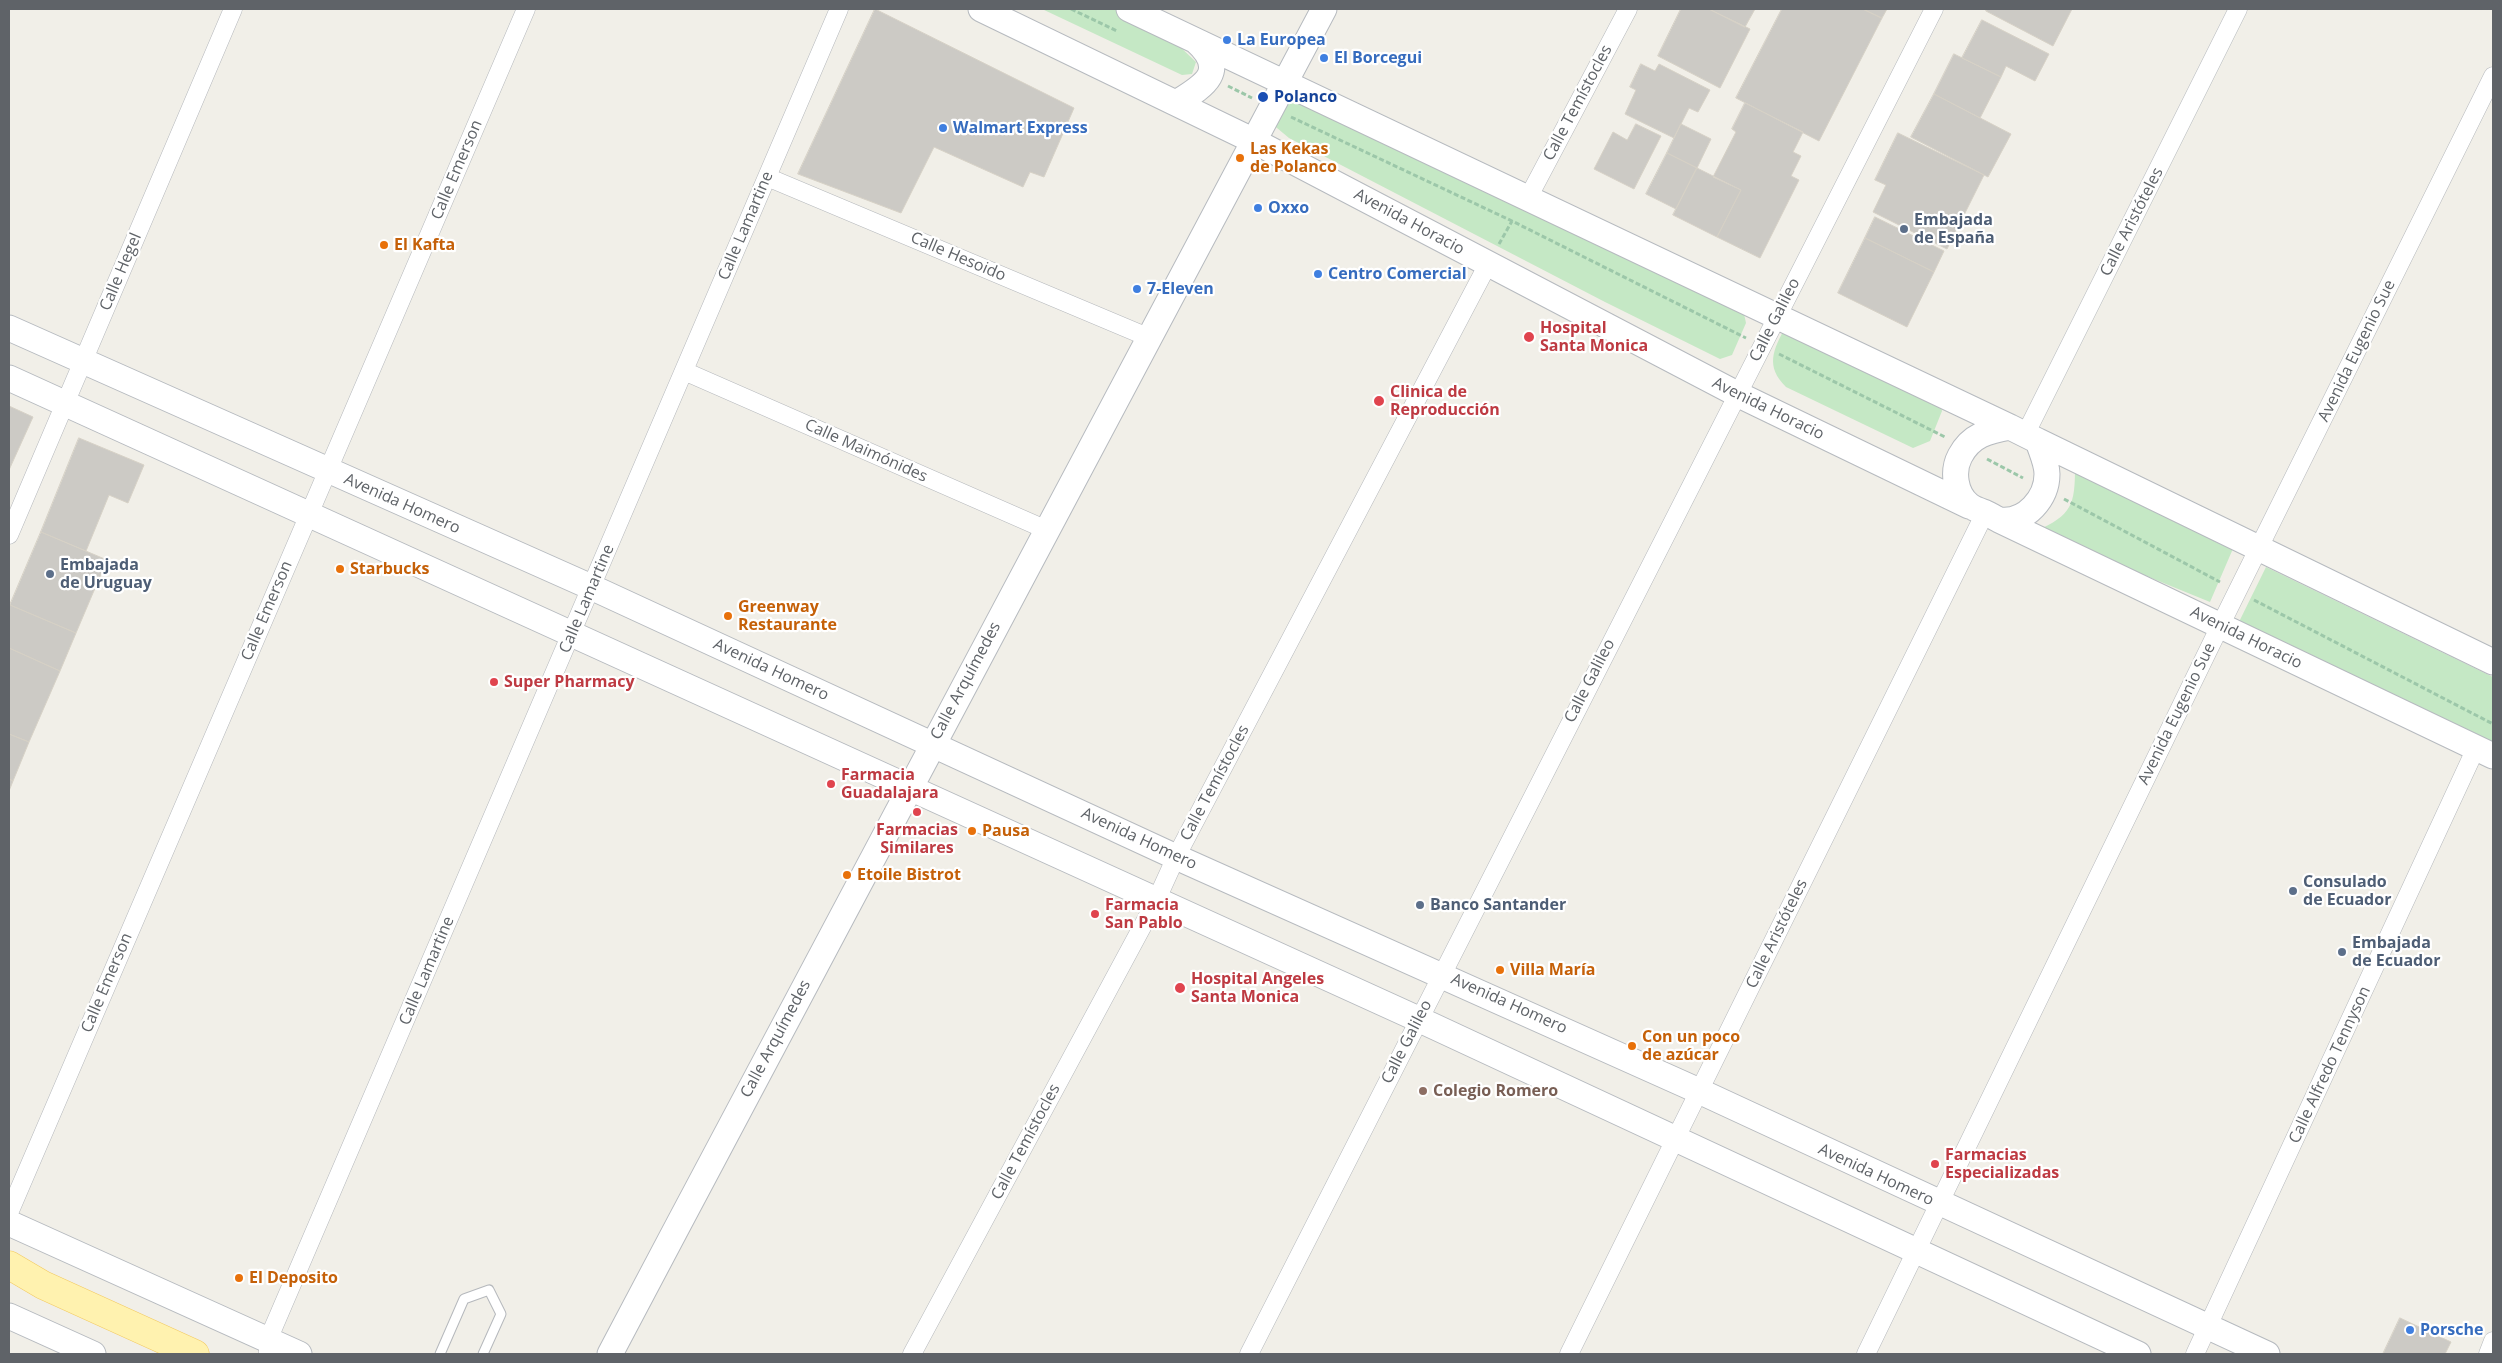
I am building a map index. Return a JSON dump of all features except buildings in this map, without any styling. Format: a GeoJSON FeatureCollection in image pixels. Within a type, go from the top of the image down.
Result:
{"type":"FeatureCollection","features":[{"type":"Feature","properties":{"kind":"main road"},"geometry":{"type":"LineString","coordinates":[[9,1265],[43,1285],[195,1354]]}},
{"type":"Feature","properties":{"kind":"main road"},"geometry":{"type":"LineString","coordinates":[[9,1274],[43,1285]]}},
{"type":"Feature","properties":{"kind":"street","name":"Calle Hegel"},"geometry":{"type":"LineString","coordinates":[[9,534],[233,9]]}},
{"type":"Feature","properties":{"kind":"street","name":"Calle Emerson"},"geometry":{"type":"LineString","coordinates":[[9,1213],[526,9]]}},
{"type":"Feature","properties":{"kind":"street","name":"Calle Lamartine"},"geometry":{"type":"LineString","coordinates":[[268,1347],[839,9]]}},
{"type":"Feature","properties":{"kind":"street","name":"Avenida Horacio"},"geometry":{"type":"LineString","coordinates":[[981,9],[1254,141],[1737,394],[2485,752]]}},
{"type":"Feature","properties":{"kind":"street"},"geometry":{"type":"LineString","coordinates":[[1129,9],[1284,84],[1778,315],[2493,662]]}},
{"type":"Feature","properties":{"kind":"street","name":"Calle Arquímedes"},"geometry":{"type":"LineString","coordinates":[[610,1354],[909,787],[1324,9]]}},
{"type":"Feature","properties":{"kind":"street","name":"Calle Temístocles"},"geometry":{"type":"LineString","coordinates":[[1528,198],[1628,9]]}},
{"type":"Feature","properties":{"kind":"street","name":"Calle Galileo"},"geometry":{"type":"LineString","coordinates":[[1249,1354],[1934,9]]}},
{"type":"Feature","properties":{"kind":"street","name":"Calle Aristóteles"},"geometry":{"type":"LineString","coordinates":[[2025,434],[2238,9]]}},
{"type":"Feature","properties":{"kind":"street"},"geometry":{"type":"LineString","coordinates":[[1176,104],[1205,86],[1210,76],[1210,63],[1207,51],[1196,41]]}},
{"type":"Feature","properties":{"kind":"street","name":"Avenida Eugenio Sue"},"geometry":{"type":"LineString","coordinates":[[1866,1354],[2220,626],[2493,76]]}},
{"type":"Feature","properties":{"kind":"street","name":"Calle Hesoido"},"geometry":{"type":"LineString","coordinates":[[767,177],[1150,338]]}},
{"type":"Feature","properties":{"kind":"street","name":"Calle Temístocles"},"geometry":{"type":"LineString","coordinates":[[912,1354],[1156,901],[1176,857],[1488,264]]}},
{"type":"Feature","properties":{"kind":"street","name":"Avenida Homero"},"geometry":{"type":"LineString","coordinates":[[9,328],[591,587],[1176,857],[1699,1091],[1939,1204],[2267,1354]]}},
{"type":"Feature","properties":{"kind":"street","name":"Calle Maimónides"},"geometry":{"type":"LineString","coordinates":[[684,371],[1047,530]]}},
{"type":"Feature","properties":{"kind":"street"},"geometry":{"type":"LineString","coordinates":[[9,378],[572,636],[1418,1019],[2138,1354]]}},
{"type":"Feature","properties":{"kind":"street"},"geometry":{"type":"LineString","coordinates":[[1993,430],[2025,434],[2047,474],[2045,489],[2038,502],[2027,513],[2013,519],[1985,513],[1959,494],[1955,478],[1957,462],[1965,447],[1977,436],[1993,430]]}},
{"type":"Feature","properties":{"kind":"street","name":"Calle Aristóteles"},"geometry":{"type":"LineString","coordinates":[[1569,1354],[1985,513]]}},
{"type":"Feature","properties":{"kind":"street","name":"Calle Alfredo Tennyson"},"geometry":{"type":"LineString","coordinates":[[2195,1354],[2485,752]]}},
{"type":"Feature","properties":{"kind":"street"},"geometry":{"type":"LineString","coordinates":[[9,1223],[268,1347],[299,1354]]}},
{"type":"Feature","properties":{"kind":"street"},"geometry":{"type":"LineString","coordinates":[[9,1316],[62,1348],[93,1354]]}},
{"type":"Feature","properties":{"kind":"street"},"geometry":{"type":"LineString","coordinates":[[2488,1354],[2493,1341]]}},
{"type":"Feature","properties":{"kind":"lane"},"geometry":{"type":"LineString","coordinates":[[440,1354],[464,1299],[489,1290],[501,1314],[483,1354]]}},
{"type":"Feature","properties":{"kind":"path"},"geometry":{"type":"LineString","coordinates":[[1071,9],[1123,34]]}},
{"type":"Feature","properties":{"kind":"path"},"geometry":{"type":"LineString","coordinates":[[1210,76],[1271,108],[1512,221],[1965,447],[2493,724]]}},
{"type":"Feature","properties":{"kind":"path"},"geometry":{"type":"LineString","coordinates":[[1488,264],[1512,221],[1528,198]]}},
{"type":"Feature","properties":{"kind":"green space"},"geometry":{"type":"Polygon","coordinates":[[[1042,9],[1119,9],[1175,42],[1196,62],[1192,74],[1182,75],[1042,9]]]}},
{"type":"Feature","properties":{"kind":"green space"},"geometry":{"type":"Polygon","coordinates":[[[1285,92],[1743,309],[1746,323],[1732,355],[1720,359],[1605,302],[1289,138],[1271,123],[1285,92]]]}},
{"type":"Feature","properties":{"kind":"green space"},"geometry":{"type":"Polygon","coordinates":[[[1786,326],[1938,394],[1942,411],[1930,441],[1913,448],[1786,387],[1775,372],[1773,358],[1786,326]]]}},
{"type":"Feature","properties":{"kind":"green space"},"geometry":{"type":"Polygon","coordinates":[[[2075,467],[2235,544],[2210,602],[2036,531],[2057,520],[2069,507],[2074,491],[2075,467]]]}},
{"type":"Feature","properties":{"kind":"green space"},"geometry":{"type":"Polygon","coordinates":[[[2266,567],[2493,677],[2493,751],[2236,628],[2266,567]]]}},
{"type":"Feature","properties":{"kind":"place","name":"La Europea"},"geometry":{"type":"Point","coordinates":[1227,40]}},
{"type":"Feature","properties":{"kind":"place","name":"El Borcegui"},"geometry":{"type":"Point","coordinates":[1324,58]}},
{"type":"Feature","properties":{"kind":"place","name":"Polanco"},"geometry":{"type":"Point","coordinates":[1263,97]}},
{"type":"Feature","properties":{"kind":"place","name":"Walmart Express"},"geometry":{"type":"Point","coordinates":[943,128]}},
{"type":"Feature","properties":{"kind":"place","name":"Las Kekas de Polanco"},"geometry":{"type":"Point","coordinates":[1240,158]}},
{"type":"Feature","properties":{"kind":"place","name":"Oxxo"},"geometry":{"type":"Point","coordinates":[1258,208]}},
{"type":"Feature","properties":{"kind":"place","name":"Embajada de España"},"geometry":{"type":"Point","coordinates":[1904,229]}},
{"type":"Feature","properties":{"kind":"place","name":"El Kafta"},"geometry":{"type":"Point","coordinates":[384,245]}},
{"type":"Feature","properties":{"kind":"place","name":"Centro Comercial"},"geometry":{"type":"Point","coordinates":[1318,274]}},
{"type":"Feature","properties":{"kind":"place","name":"7-Eleven"},"geometry":{"type":"Point","coordinates":[1137,289]}},
{"type":"Feature","properties":{"kind":"place","name":"Hospital Santa Monica"},"geometry":{"type":"Point","coordinates":[1529,337]}},
{"type":"Feature","properties":{"kind":"place","name":"Clinica de Reproducción"},"geometry":{"type":"Point","coordinates":[1379,401]}},
{"type":"Feature","properties":{"kind":"place","name":"Starbucks"},"geometry":{"type":"Point","coordinates":[340,569]}},
{"type":"Feature","properties":{"kind":"place","name":"Embajada de Uruguay"},"geometry":{"type":"Point","coordinates":[50,574]}},
{"type":"Feature","properties":{"kind":"place","name":"Greenway Restaurante"},"geometry":{"type":"Point","coordinates":[728,616]}},
{"type":"Feature","properties":{"kind":"place","name":"Super Pharmacy"},"geometry":{"type":"Point","coordinates":[494,682]}},
{"type":"Feature","properties":{"kind":"place","name":"Farmacia Guadalajara"},"geometry":{"type":"Point","coordinates":[831,784]}},
{"type":"Feature","properties":{"kind":"place","name":"Farmacias Similares"},"geometry":{"type":"Point","coordinates":[917,812]}},
{"type":"Feature","properties":{"kind":"place","name":"Pausa"},"geometry":{"type":"Point","coordinates":[972,831]}},
{"type":"Feature","properties":{"kind":"place","name":"Etoile Bistrot"},"geometry":{"type":"Point","coordinates":[847,875]}},
{"type":"Feature","properties":{"kind":"place","name":"Consulado de Ecuador"},"geometry":{"type":"Point","coordinates":[2293,891]}},
{"type":"Feature","properties":{"kind":"place","name":"Banco Santander"},"geometry":{"type":"Point","coordinates":[1420,905]}},
{"type":"Feature","properties":{"kind":"place","name":"Farmacia San Pablo"},"geometry":{"type":"Point","coordinates":[1095,914]}},
{"type":"Feature","properties":{"kind":"place","name":"Embajada de Ecuador"},"geometry":{"type":"Point","coordinates":[2342,952]}},
{"type":"Feature","properties":{"kind":"place","name":"Villa María"},"geometry":{"type":"Point","coordinates":[1500,970]}},
{"type":"Feature","properties":{"kind":"place","name":"Hospital Angeles Santa Monica"},"geometry":{"type":"Point","coordinates":[1180,988]}},
{"type":"Feature","properties":{"kind":"place","name":"Con un poco de azúcar"},"geometry":{"type":"Point","coordinates":[1632,1046]}},
{"type":"Feature","properties":{"kind":"place","name":"Colegio Romero"},"geometry":{"type":"Point","coordinates":[1423,1091]}},
{"type":"Feature","properties":{"kind":"place","name":"Farmacias Especializadas"},"geometry":{"type":"Point","coordinates":[1935,1164]}},
{"type":"Feature","properties":{"kind":"place","name":"El Deposito"},"geometry":{"type":"Point","coordinates":[239,1278]}},
{"type":"Feature","properties":{"kind":"place","name":"Porsche"},"geometry":{"type":"Point","coordinates":[2410,1330]}}]}
